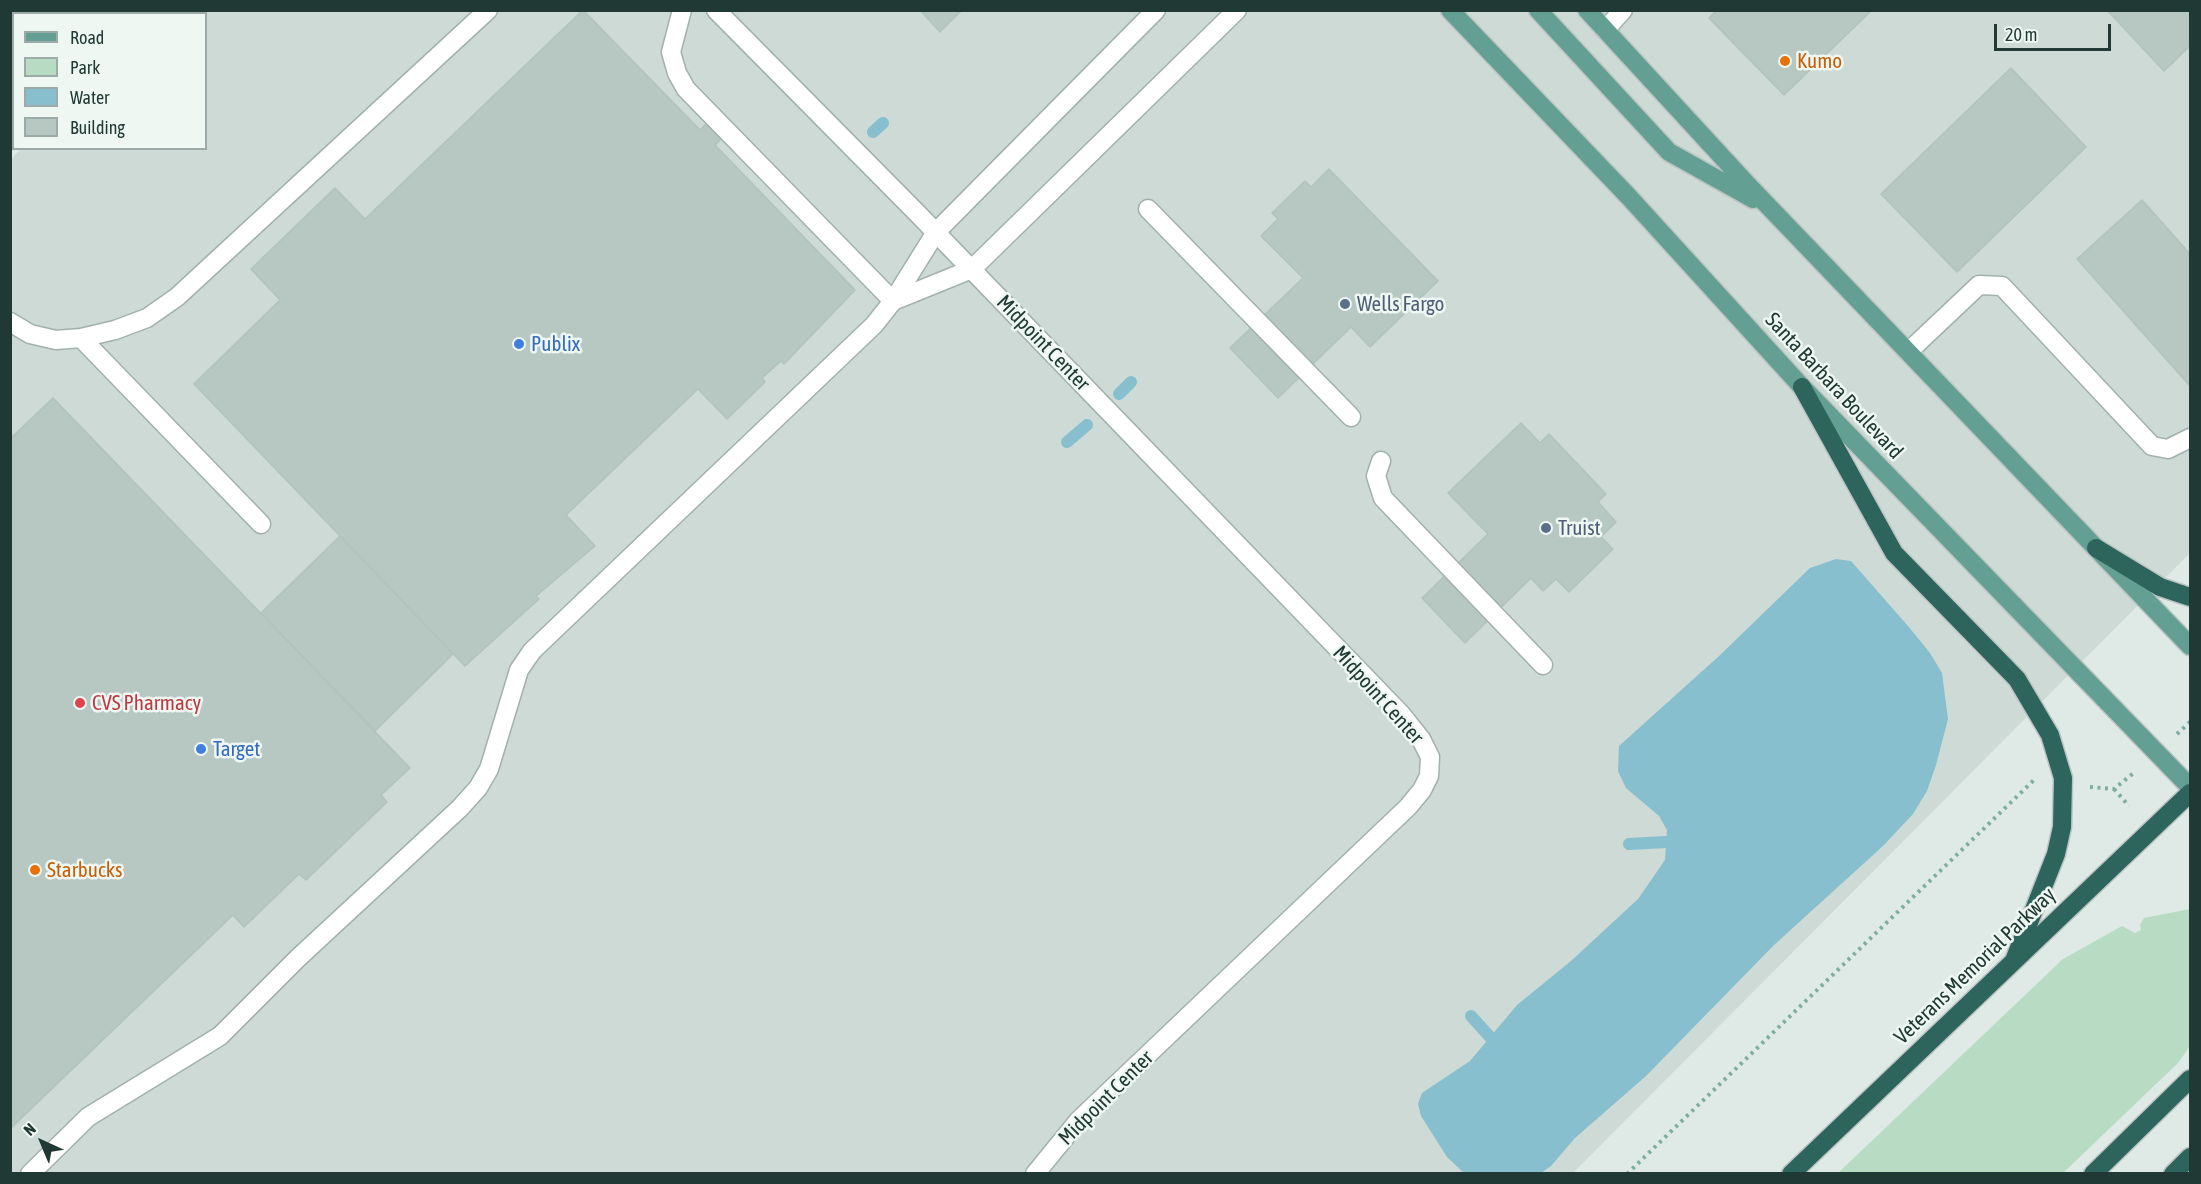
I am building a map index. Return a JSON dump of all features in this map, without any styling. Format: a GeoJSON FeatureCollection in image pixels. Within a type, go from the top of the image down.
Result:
{"type":"FeatureCollection","features":[{"type":"Feature","properties":{"kind":"highway"},"geometry":{"type":"LineString","coordinates":[[1802,387],[1894,553],[2017,680],[2050,735],[2063,778],[2061,827],[2056,854],[2015,958]]}},
{"type":"Feature","properties":{"kind":"highway"},"geometry":{"type":"LineString","coordinates":[[2096,548],[2160,588],[2190,597]]}},
{"type":"Feature","properties":{"kind":"highway","name":"Veterans Memorial Parkway"},"geometry":{"type":"LineString","coordinates":[[1791,1173],[2190,793]]}},
{"type":"Feature","properties":{"kind":"highway"},"geometry":{"type":"LineString","coordinates":[[2093,1173],[2190,1079]]}},
{"type":"Feature","properties":{"kind":"highway"},"geometry":{"type":"LineString","coordinates":[[2173,1173],[2190,1157]]}},
{"type":"Feature","properties":{"kind":"main road","name":"Santa Barbara Boulevard"},"geometry":{"type":"LineString","coordinates":[[1450,10],[1629,197],[1802,387],[2190,787]]}},
{"type":"Feature","properties":{"kind":"main road"},"geometry":{"type":"LineString","coordinates":[[1538,10],[1669,152],[1770,208]]}},
{"type":"Feature","properties":{"kind":"main road"},"geometry":{"type":"LineString","coordinates":[[1587,10],[1770,208],[2190,646]]}},
{"type":"Feature","properties":{"kind":"lane"},"geometry":{"type":"LineString","coordinates":[[10,322],[30,334],[56,340],[81,338],[115,330],[147,318],[177,297],[489,10]]}},
{"type":"Feature","properties":{"kind":"lane"},"geometry":{"type":"LineString","coordinates":[[682,10],[671,52],[677,73],[686,89],[894,301]]}},
{"type":"Feature","properties":{"kind":"lane","name":"Midpoint Center"},"geometry":{"type":"LineString","coordinates":[[716,10],[936,232],[1401,714],[1421,739],[1430,757],[1429,776],[1422,790],[1408,807],[1079,1120],[1035,1173]]}},
{"type":"Feature","properties":{"kind":"lane"},"geometry":{"type":"LineString","coordinates":[[30,1173],[88,1117],[220,1036],[298,958],[460,808],[478,788],[489,769],[519,670],[532,651],[874,324],[894,301],[936,232],[1156,10]]}},
{"type":"Feature","properties":{"kind":"lane"},"geometry":{"type":"LineString","coordinates":[[894,301],[972,269],[1237,10]]}},
{"type":"Feature","properties":{"kind":"lane"},"geometry":{"type":"LineString","coordinates":[[1605,30],[1623,10]]}},
{"type":"Feature","properties":{"kind":"lane"},"geometry":{"type":"LineString","coordinates":[[1148,209],[1351,417]]}},
{"type":"Feature","properties":{"kind":"lane"},"geometry":{"type":"LineString","coordinates":[[1908,352],[1979,285],[2002,286],[2152,446],[2168,449],[2190,438]]}},
{"type":"Feature","properties":{"kind":"lane"},"geometry":{"type":"LineString","coordinates":[[81,338],[261,525]]}},
{"type":"Feature","properties":{"kind":"lane"},"geometry":{"type":"LineString","coordinates":[[1381,462],[1376,476],[1383,498],[1544,665]]}},
{"type":"Feature","properties":{"kind":"path"},"geometry":{"type":"LineString","coordinates":[[1627,1173],[2037,776]]}},
{"type":"Feature","properties":{"kind":"path"},"geometry":{"type":"LineString","coordinates":[[2114,789],[2127,778]]}},
{"type":"Feature","properties":{"kind":"path"},"geometry":{"type":"LineString","coordinates":[[2098,787],[2114,789],[2129,806]]}},
{"type":"Feature","properties":{"kind":"shaded area"},"geometry":{"type":"Polygon","coordinates":[[[2190,11],[2190,553],[1573,1173],[11,1174],[11,159],[20,150],[207,150],[207,12],[161,12],[2190,11]]]}},
{"type":"Feature","properties":{"kind":"green space"},"geometry":{"type":"Polygon","coordinates":[[[2190,909],[2190,1046],[2178,1063],[2063,1173],[1838,1173],[2063,959],[2122,926],[2135,933],[2141,930],[2140,925],[2144,918],[2190,909]]]}},
{"type":"Feature","properties":{"kind":"water"},"geometry":{"type":"Polygon","coordinates":[[[1836,559],[1851,561],[1930,653],[1942,673],[1948,719],[1927,791],[1913,814],[1884,845],[1774,945],[1646,1076],[1575,1138],[1551,1166],[1541,1173],[1464,1173],[1447,1157],[1421,1116],[1418,1104],[1422,1093],[1470,1061],[1517,1005],[1571,961],[1638,899],[1665,860],[1667,830],[1659,816],[1626,788],[1618,771],[1619,746],[1718,657],[1810,568],[1836,559]]]}},
{"type":"Feature","properties":{"kind":"building","name":"Publix"},"geometry":{"type":"Polygon","coordinates":[[[583,10],[700,130],[708,122],[723,137],[715,145],[855,290],[784,364],[781,361],[762,378],[765,382],[727,419],[698,389],[566,515],[595,546],[536,596],[539,599],[465,666],[194,384],[280,300],[251,269],[335,188],[365,219],[583,10]]]}},
{"type":"Feature","properties":{"kind":"building"},"geometry":{"type":"Polygon","coordinates":[[[920,10],[962,10],[940,32],[920,10]]]}},
{"type":"Feature","properties":{"kind":"building","name":"Kumo"},"geometry":{"type":"Polygon","coordinates":[[[1717,10],[1872,10],[1784,95],[1709,18],[1717,10]]]}},
{"type":"Feature","properties":{"kind":"building"},"geometry":{"type":"Polygon","coordinates":[[[2107,10],[2190,10],[2190,46],[2164,71],[2107,10]]]}},
{"type":"Feature","properties":{"kind":"building"},"geometry":{"type":"Polygon","coordinates":[[[2011,68],[2086,147],[1957,272],[1881,194],[2011,68]]]}},
{"type":"Feature","properties":{"kind":"building","name":"Wells Fargo"},"geometry":{"type":"Polygon","coordinates":[[[1329,169],[1438,281],[1370,347],[1351,327],[1278,398],[1230,348],[1303,278],[1261,236],[1278,219],[1272,213],[1305,181],[1311,187],[1329,169]]]}},
{"type":"Feature","properties":{"kind":"building"},"geometry":{"type":"Polygon","coordinates":[[[2142,200],[2190,254],[2190,386],[2077,259],[2142,200]]]}},
{"type":"Feature","properties":{"kind":"building","name":"Target"},"geometry":{"type":"Polygon","coordinates":[[[53,398],[410,768],[381,795],[387,802],[306,880],[299,874],[244,927],[233,915],[10,1129],[10,439],[53,398]]]}},
{"type":"Feature","properties":{"kind":"building","name":"Truist"},"geometry":{"type":"Polygon","coordinates":[[[1521,423],[1540,443],[1549,434],[1606,494],[1598,502],[1616,522],[1601,537],[1613,549],[1569,592],[1556,579],[1543,591],[1531,578],[1465,643],[1422,598],[1488,534],[1448,493],[1521,423]]]}},
{"type":"Feature","properties":{"kind":"building"},"geometry":{"type":"Polygon","coordinates":[[[340,536],[453,654],[375,731],[261,613],[340,536]]]}},
{"type":"Feature","properties":{"kind":"waterway"},"geometry":{"type":"LineString","coordinates":[[873,132],[883,123]]}},
{"type":"Feature","properties":{"kind":"waterway"},"geometry":{"type":"LineString","coordinates":[[1119,394],[1131,382]]}},
{"type":"Feature","properties":{"kind":"waterway"},"geometry":{"type":"LineString","coordinates":[[1067,442],[1087,425]]}},
{"type":"Feature","properties":{"kind":"waterway"},"geometry":{"type":"LineString","coordinates":[[1629,844],[1666,842]]}},
{"type":"Feature","properties":{"kind":"waterway"},"geometry":{"type":"LineString","coordinates":[[1471,1016],[1490,1037]]}},
{"type":"Feature","properties":{"kind":"place","name":"Kumo"},"geometry":{"type":"Point","coordinates":[1785,61]}},
{"type":"Feature","properties":{"kind":"place","name":"Wells Fargo"},"geometry":{"type":"Point","coordinates":[1345,304]}},
{"type":"Feature","properties":{"kind":"place","name":"Publix"},"geometry":{"type":"Point","coordinates":[519,344]}},
{"type":"Feature","properties":{"kind":"place","name":"Truist"},"geometry":{"type":"Point","coordinates":[1546,528]}},
{"type":"Feature","properties":{"kind":"place","name":"CVS Pharmacy"},"geometry":{"type":"Point","coordinates":[80,703]}},
{"type":"Feature","properties":{"kind":"place","name":"Target"},"geometry":{"type":"Point","coordinates":[201,749]}},
{"type":"Feature","properties":{"kind":"place","name":"Starbucks"},"geometry":{"type":"Point","coordinates":[35,870]}}]}
